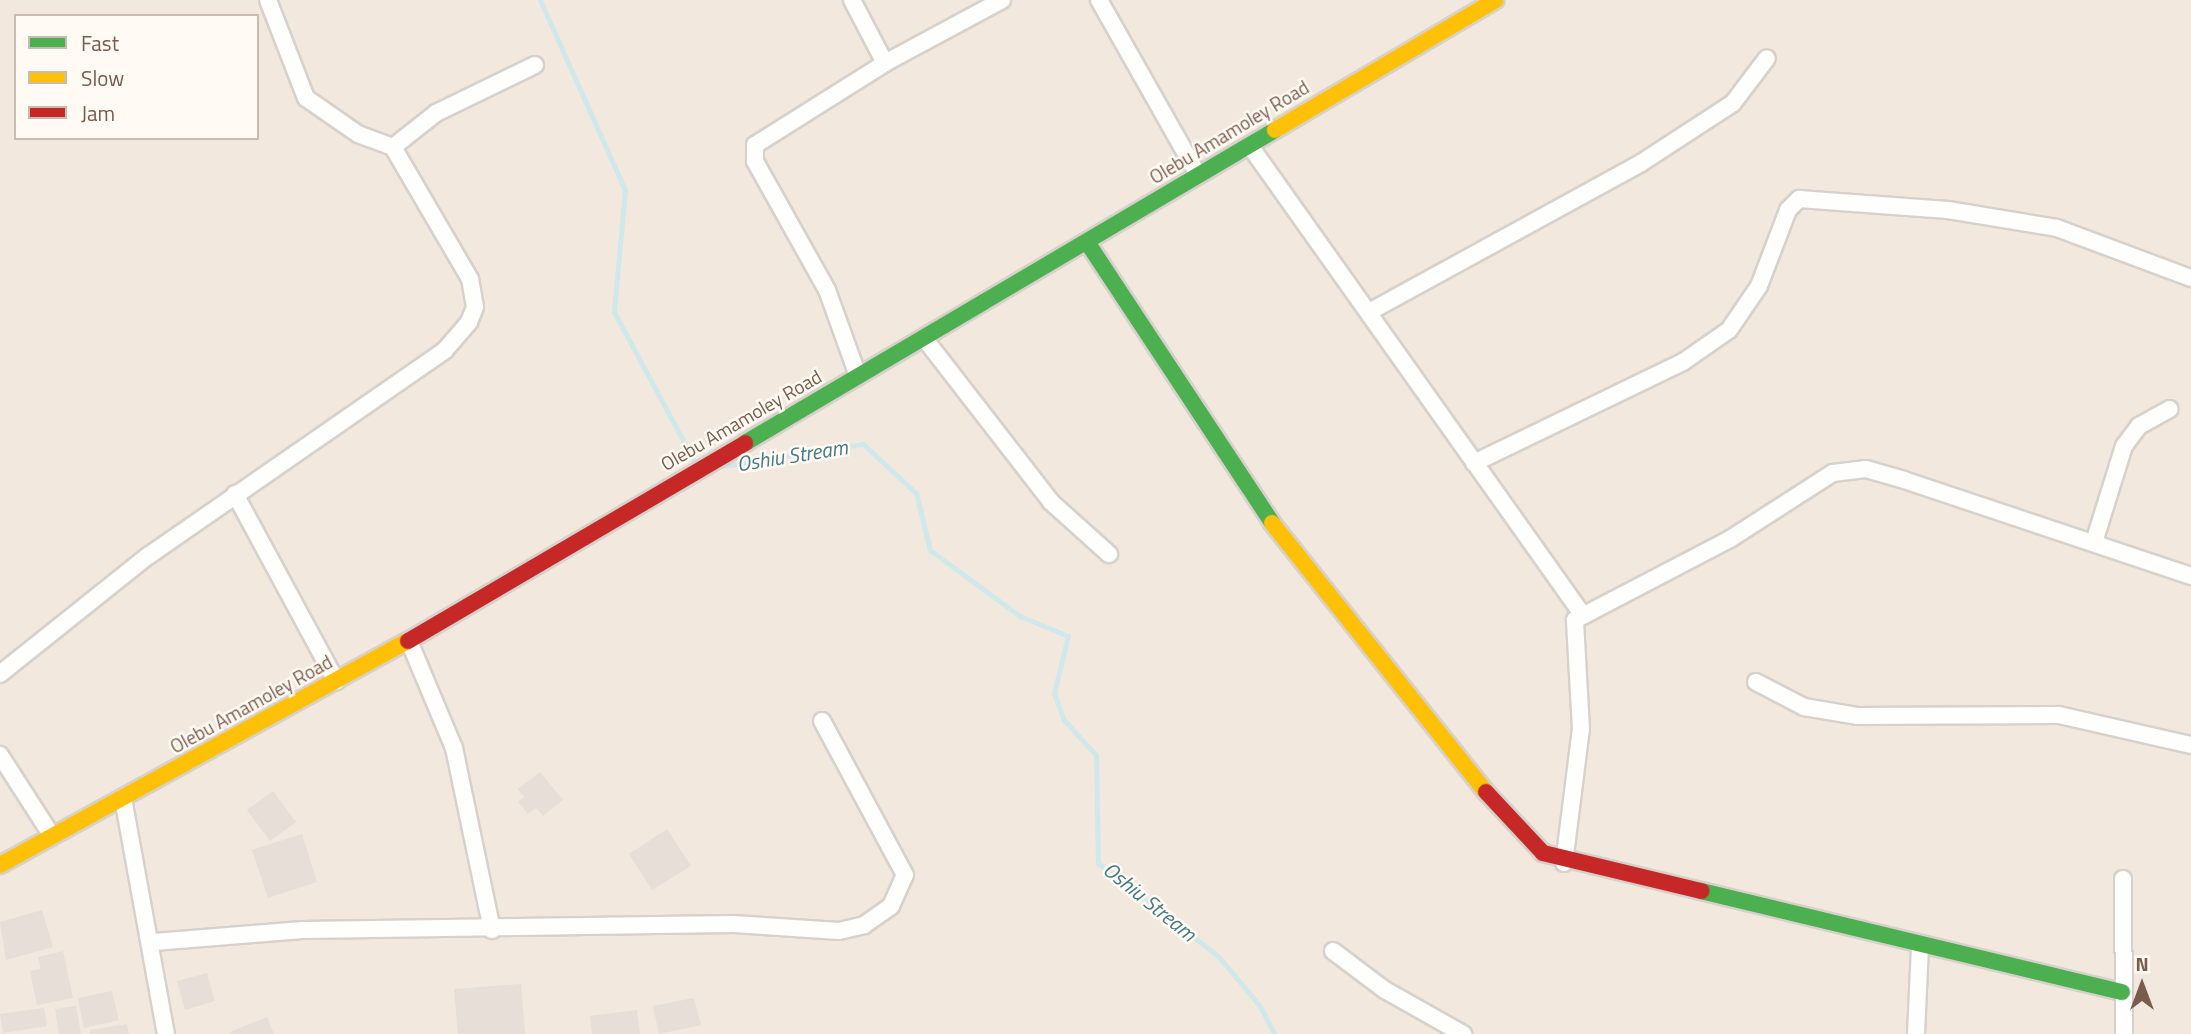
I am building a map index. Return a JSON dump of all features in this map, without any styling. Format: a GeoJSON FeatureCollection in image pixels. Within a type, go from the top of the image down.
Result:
{"type":"FeatureCollection","features":[{"type":"Feature","properties":{"kind":"street"},"geometry":{"type":"LineString","coordinates":[[0,674],[234,494],[445,349],[469,322],[475,307],[470,279],[393,147],[358,134],[306,98],[268,0]]}},
{"type":"Feature","properties":{"kind":"street"},"geometry":{"type":"LineString","coordinates":[[852,0],[885,62]]}},
{"type":"Feature","properties":{"kind":"street"},"geometry":{"type":"LineString","coordinates":[[858,376],[827,290],[755,161],[755,145],[885,62],[1002,0]]}},
{"type":"Feature","properties":{"kind":"street"},"geometry":{"type":"LineString","coordinates":[[1099,0],[1198,175]]}},
{"type":"Feature","properties":{"kind":"street","name":"Olebu Amamoley Road"},"geometry":{"type":"LineString","coordinates":[[0,865],[409,641],[1496,0]]}},
{"type":"Feature","properties":{"kind":"street"},"geometry":{"type":"LineString","coordinates":[[1369,313],[1651,156],[1733,103],[1768,58]]}},
{"type":"Feature","properties":{"kind":"street"},"geometry":{"type":"LineString","coordinates":[[393,147],[436,113],[535,65]]}},
{"type":"Feature","properties":{"kind":"street"},"geometry":{"type":"LineString","coordinates":[[1250,146],[1582,614]]}},
{"type":"Feature","properties":{"kind":"street"},"geometry":{"type":"LineString","coordinates":[[1474,463],[1683,362],[1729,330],[1759,286],[1788,210],[1799,199],[1948,210],[2057,228],[2191,278]]}},
{"type":"Feature","properties":{"kind":"street"},"geometry":{"type":"LineString","coordinates":[[1087,242],[1242,484],[1502,814],[1543,853],[1564,863],[2122,992]]}},
{"type":"Feature","properties":{"kind":"street"},"geometry":{"type":"LineString","coordinates":[[924,338],[1051,502],[1108,554]]}},
{"type":"Feature","properties":{"kind":"street"},"geometry":{"type":"LineString","coordinates":[[2095,539],[2124,446],[2140,426],[2170,409]]}},
{"type":"Feature","properties":{"kind":"street"},"geometry":{"type":"LineString","coordinates":[[1564,863],[1581,729],[1573,629],[1582,614],[1730,539],[1794,492],[1847,468],[1904,480],[2095,539],[2191,576]]}},
{"type":"Feature","properties":{"kind":"street"},"geometry":{"type":"LineString","coordinates":[[234,494],[336,681]]}},
{"type":"Feature","properties":{"kind":"street"},"geometry":{"type":"LineString","coordinates":[[409,641],[454,748],[492,930]]}},
{"type":"Feature","properties":{"kind":"street"},"geometry":{"type":"LineString","coordinates":[[1756,682],[1804,707],[1858,716],[2059,715],[2191,745]]}},
{"type":"Feature","properties":{"kind":"street"},"geometry":{"type":"LineString","coordinates":[[154,942],[303,930],[492,930],[734,924],[839,931],[864,925],[891,906],[905,875],[822,721]]}},
{"type":"Feature","properties":{"kind":"street"},"geometry":{"type":"LineString","coordinates":[[0,755],[52,836]]}},
{"type":"Feature","properties":{"kind":"street"},"geometry":{"type":"LineString","coordinates":[[123,798],[154,942],[166,1034]]}},
{"type":"Feature","properties":{"kind":"street"},"geometry":{"type":"LineString","coordinates":[[2123,879],[2124,1034]]}},
{"type":"Feature","properties":{"kind":"street"},"geometry":{"type":"LineString","coordinates":[[1916,1034],[1920,946]]}},
{"type":"Feature","properties":{"kind":"street"},"geometry":{"type":"LineString","coordinates":[[1333,951],[1385,990],[1463,1034]]}},
{"type":"Feature","properties":{"kind":"shaded area"},"geometry":{"type":"Polygon","coordinates":[[[0,0],[2191,0],[2191,1034],[0,1034],[0,0]]]}},
{"type":"Feature","properties":{"kind":"building"},"geometry":{"type":"Polygon","coordinates":[[[540,772],[563,800],[543,816],[536,808],[528,814],[518,802],[524,797],[518,789],[540,772]]]}},
{"type":"Feature","properties":{"kind":"building"},"geometry":{"type":"Polygon","coordinates":[[[273,791],[296,822],[270,841],[247,810],[273,791]]]}},
{"type":"Feature","properties":{"kind":"building"},"geometry":{"type":"Polygon","coordinates":[[[667,829],[691,866],[652,890],[629,854],[667,829]]]}},
{"type":"Feature","properties":{"kind":"building"},"geometry":{"type":"Polygon","coordinates":[[[302,834],[317,882],[268,898],[252,850],[302,834]]]}},
{"type":"Feature","properties":{"kind":"building"},"geometry":{"type":"Polygon","coordinates":[[[42,910],[53,947],[6,960],[0,922],[42,910]]]}},
{"type":"Feature","properties":{"kind":"building"},"geometry":{"type":"Polygon","coordinates":[[[63,951],[73,998],[37,1005],[30,971],[41,969],[38,957],[63,951]]]}},
{"type":"Feature","properties":{"kind":"building"},"geometry":{"type":"Polygon","coordinates":[[[207,973],[215,1001],[185,1010],[177,981],[207,973]]]}},
{"type":"Feature","properties":{"kind":"building"},"geometry":{"type":"Polygon","coordinates":[[[521,984],[525,1034],[458,1034],[454,989],[521,984]]]}},
{"type":"Feature","properties":{"kind":"building"},"geometry":{"type":"Polygon","coordinates":[[[112,991],[119,1020],[84,1028],[78,998],[112,991]]]}},
{"type":"Feature","properties":{"kind":"building"},"geometry":{"type":"Polygon","coordinates":[[[694,998],[701,1025],[659,1034],[653,1006],[694,998]]]}},
{"type":"Feature","properties":{"kind":"building"},"geometry":{"type":"Polygon","coordinates":[[[76,1006],[81,1034],[59,1034],[55,1009],[76,1006]]]}},
{"type":"Feature","properties":{"kind":"building"},"geometry":{"type":"Polygon","coordinates":[[[44,1008],[47,1026],[3,1033],[0,1014],[44,1008]]]}},
{"type":"Feature","properties":{"kind":"building"},"geometry":{"type":"Polygon","coordinates":[[[637,1010],[640,1034],[592,1034],[590,1016],[637,1010]]]}},
{"type":"Feature","properties":{"kind":"building"},"geometry":{"type":"Polygon","coordinates":[[[267,1017],[274,1034],[230,1032],[267,1017]]]}},
{"type":"Feature","properties":{"kind":"building"},"geometry":{"type":"Polygon","coordinates":[[[127,1024],[129,1034],[90,1034],[90,1030],[127,1024]]]}},
{"type":"Feature","properties":{"kind":"waterway","name":"Oshiu Stream"},"geometry":{"type":"LineString","coordinates":[[540,0],[625,190],[614,312],[697,466]]}},
{"type":"Feature","properties":{"kind":"waterway","name":"Oshiu Stream"},"geometry":{"type":"LineString","coordinates":[[722,466],[863,444],[916,493],[930,550],[1020,616],[1068,636],[1054,693],[1064,720],[1096,755],[1098,863],[1219,957],[1260,1006],[1274,1034]]}},
{"type":"Feature","properties":{"kind":"traffic: fast"},"geometry":{"type":"LineString","coordinates":[[745,443],[1275,130]]}},
{"type":"Feature","properties":{"kind":"traffic: fast"},"geometry":{"type":"LineString","coordinates":[[1087,242],[1272,523]]}},
{"type":"Feature","properties":{"kind":"traffic: fast"},"geometry":{"type":"LineString","coordinates":[[1701,891],[2122,992]]}},
{"type":"Feature","properties":{"kind":"traffic: slow"},"geometry":{"type":"LineString","coordinates":[[1275,130],[1496,0]]}},
{"type":"Feature","properties":{"kind":"traffic: slow"},"geometry":{"type":"LineString","coordinates":[[1272,523],[1486,792]]}},
{"type":"Feature","properties":{"kind":"traffic: slow"},"geometry":{"type":"LineString","coordinates":[[0,865],[408,641]]}},
{"type":"Feature","properties":{"kind":"traffic: jam"},"geometry":{"type":"LineString","coordinates":[[408,641],[745,443]]}},
{"type":"Feature","properties":{"kind":"traffic: jam"},"geometry":{"type":"LineString","coordinates":[[1486,792],[1543,853],[1701,891]]}}]}
